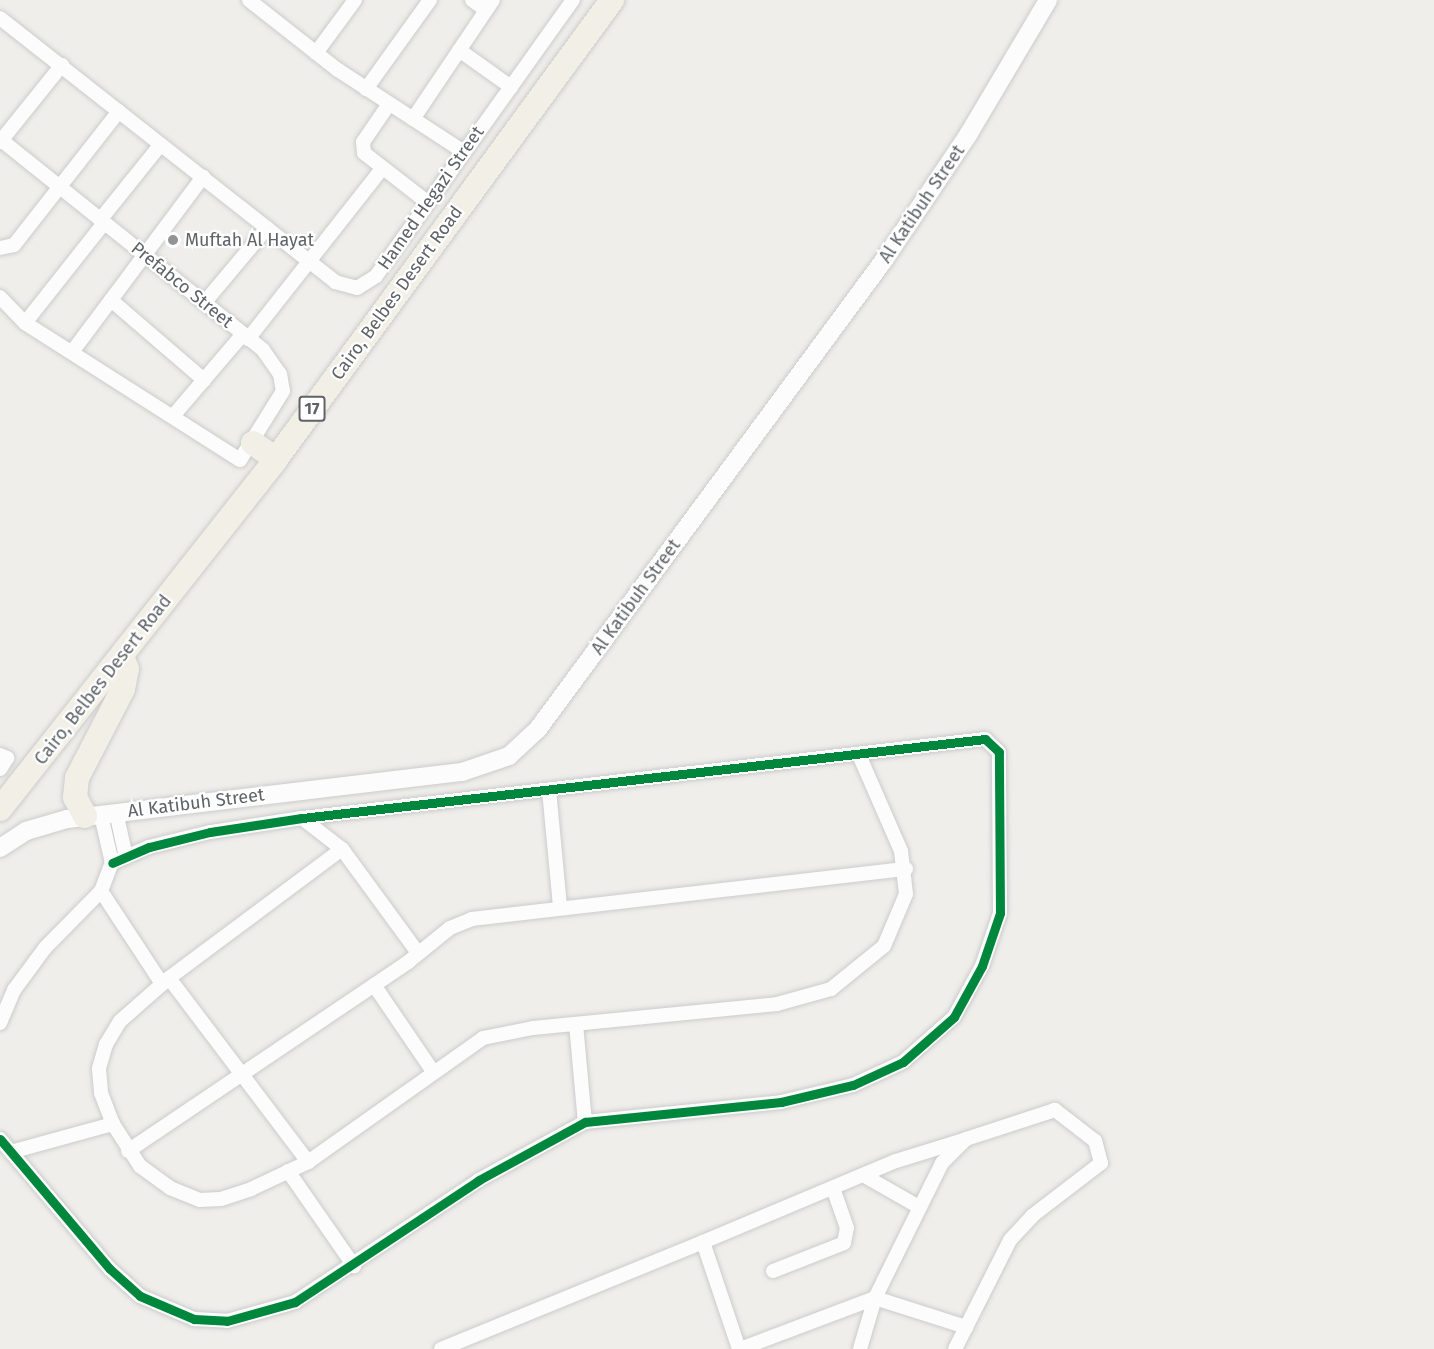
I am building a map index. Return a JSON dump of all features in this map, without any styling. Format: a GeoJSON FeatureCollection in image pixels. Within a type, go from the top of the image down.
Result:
{"type":"FeatureCollection","features":[{"type":"Feature","properties":{"kind":"highway","name":"Cairo, Belbes Desert Road"},"geometry":{"type":"LineString","coordinates":[[0,809],[276,459],[612,0]]}},
{"type":"Feature","properties":{"kind":"highway"},"geometry":{"type":"LineString","coordinates":[[247,451],[276,459]]}},
{"type":"Feature","properties":{"kind":"highway"},"geometry":{"type":"LineString","coordinates":[[100,814],[75,797],[77,778],[123,689],[127,669],[122,657]]}},
{"type":"Feature","properties":{"kind":"street"},"geometry":{"type":"LineString","coordinates":[[249,0],[366,89],[464,152]]}},
{"type":"Feature","properties":{"kind":"street"},"geometry":{"type":"LineString","coordinates":[[316,52],[355,0]]}},
{"type":"Feature","properties":{"kind":"street"},"geometry":{"type":"LineString","coordinates":[[366,89],[430,0]]}},
{"type":"Feature","properties":{"kind":"street"},"geometry":{"type":"LineString","coordinates":[[413,119],[490,5],[472,0]]}},
{"type":"Feature","properties":{"kind":"street","name":"Hamed Hegazi Street"},"geometry":{"type":"LineString","coordinates":[[1,21],[62,65],[309,262],[346,287],[368,284],[573,0]]}},
{"type":"Feature","properties":{"kind":"street","name":"Al Katibuh Street"},"geometry":{"type":"LineString","coordinates":[[0,848],[26,831],[100,814],[462,772],[493,764],[523,744],[884,260],[968,135],[1048,0]]}},
{"type":"Feature","properties":{"kind":"street"},"geometry":{"type":"LineString","coordinates":[[459,50],[511,87]]}},
{"type":"Feature","properties":{"kind":"street"},"geometry":{"type":"LineString","coordinates":[[0,141],[62,65]]}},
{"type":"Feature","properties":{"kind":"street"},"geometry":{"type":"LineString","coordinates":[[389,104],[363,142],[368,158],[427,202]]}},
{"type":"Feature","properties":{"kind":"street"},"geometry":{"type":"LineString","coordinates":[[0,248],[14,245],[119,111]]}},
{"type":"Feature","properties":{"kind":"street","name":"Prefabco Street"},"geometry":{"type":"LineString","coordinates":[[0,141],[245,336],[274,363],[283,390],[247,451]]}},
{"type":"Feature","properties":{"kind":"street"},"geometry":{"type":"LineString","coordinates":[[25,323],[160,144]]}},
{"type":"Feature","properties":{"kind":"street"},"geometry":{"type":"LineString","coordinates":[[173,416],[309,262],[382,169]]}},
{"type":"Feature","properties":{"kind":"street"},"geometry":{"type":"LineString","coordinates":[[72,352],[202,177]]}},
{"type":"Feature","properties":{"kind":"street"},"geometry":{"type":"LineString","coordinates":[[204,303],[267,228]]}},
{"type":"Feature","properties":{"kind":"street"},"geometry":{"type":"LineString","coordinates":[[0,297],[25,323],[173,416],[247,451]]}},
{"type":"Feature","properties":{"kind":"street"},"geometry":{"type":"LineString","coordinates":[[111,300],[204,380]]}},
{"type":"Feature","properties":{"kind":"street"},"geometry":{"type":"LineString","coordinates":[[0,1139],[110,1269],[140,1296],[194,1319],[226,1321],[295,1302],[354,1266],[479,1180],[585,1122],[781,1102],[853,1084],[903,1062],[954,1017],[982,966],[1000,913],[1003,855],[997,746],[986,739],[302,818],[210,832],[112,863]]}},
{"type":"Feature","properties":{"kind":"street"},"geometry":{"type":"LineString","coordinates":[[342,849],[166,981],[120,1021],[106,1044],[99,1069],[100,1093],[113,1124],[128,1151],[170,1188],[200,1200],[221,1199],[308,1162],[432,1070],[483,1038],[576,1023],[777,1004],[825,992],[884,946],[906,894],[906,868],[859,755]]}},
{"type":"Feature","properties":{"kind":"street"},"geometry":{"type":"LineString","coordinates":[[549,790],[560,906]]}},
{"type":"Feature","properties":{"kind":"street"},"geometry":{"type":"LineString","coordinates":[[100,814],[126,857]]}},
{"type":"Feature","properties":{"kind":"street"},"geometry":{"type":"LineString","coordinates":[[0,1023],[14,990],[45,948],[101,891],[112,863],[100,814]]}},
{"type":"Feature","properties":{"kind":"street"},"geometry":{"type":"LineString","coordinates":[[302,818],[342,849],[418,953]]}},
{"type":"Feature","properties":{"kind":"street"},"geometry":{"type":"LineString","coordinates":[[128,1151],[374,985],[450,928],[472,919],[560,906],[906,868]]}},
{"type":"Feature","properties":{"kind":"street"},"geometry":{"type":"LineString","coordinates":[[101,891],[166,981],[245,1073],[308,1162]]}},
{"type":"Feature","properties":{"kind":"street"},"geometry":{"type":"LineString","coordinates":[[374,985],[432,1070]]}},
{"type":"Feature","properties":{"kind":"street"},"geometry":{"type":"LineString","coordinates":[[576,1023],[585,1122]]}},
{"type":"Feature","properties":{"kind":"street"},"geometry":{"type":"LineString","coordinates":[[441,1349],[863,1175],[1055,1110],[1095,1142],[1102,1156],[1097,1169],[1032,1216],[1010,1240],[955,1349]]}},
{"type":"Feature","properties":{"kind":"street"},"geometry":{"type":"LineString","coordinates":[[11,1152],[113,1124]]}},
{"type":"Feature","properties":{"kind":"street"},"geometry":{"type":"LineString","coordinates":[[860,1349],[875,1298],[919,1208],[942,1163],[966,1139]]}},
{"type":"Feature","properties":{"kind":"street"},"geometry":{"type":"LineString","coordinates":[[288,1171],[354,1266]]}},
{"type":"Feature","properties":{"kind":"street"},"geometry":{"type":"LineString","coordinates":[[863,1175],[919,1208]]}},
{"type":"Feature","properties":{"kind":"street"},"geometry":{"type":"LineString","coordinates":[[773,1271],[844,1243],[847,1228],[833,1188]]}},
{"type":"Feature","properties":{"kind":"street"},"geometry":{"type":"LineString","coordinates":[[703,1242],[740,1349],[875,1298],[966,1327]]}},
{"type":"Feature","properties":{"kind":"cycle path"},"geometry":{"type":"LineString","coordinates":[[0,1139],[110,1269],[140,1296],[194,1319],[227,1321],[295,1302],[479,1180],[585,1122],[781,1102],[853,1085],[903,1062],[954,1017],[982,966],[1000,913],[999,752],[985,739],[302,818],[210,832],[149,847],[112,863]]}},
{"type":"Feature","properties":{"kind":"place","name":"Muftah Al Hayat"},"geometry":{"type":"Point","coordinates":[173,240]}}]}
